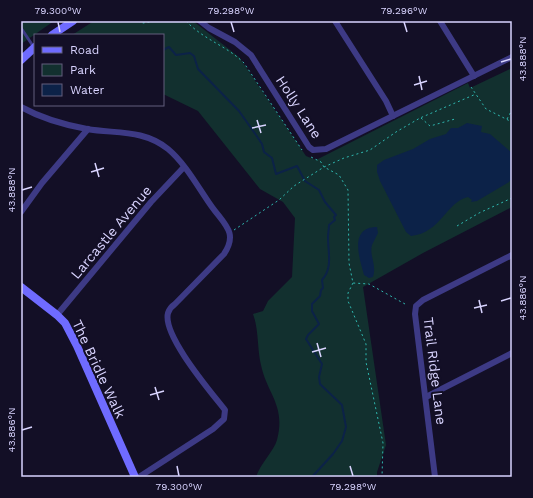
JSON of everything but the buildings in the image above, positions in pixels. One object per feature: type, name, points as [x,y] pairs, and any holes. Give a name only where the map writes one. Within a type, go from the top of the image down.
[{"type":"street","points":[[54,34],[73,21]]},
{"type":"street","name":"Holly Lane","points":[[200,21],[209,28],[235,42],[251,56],[313,150],[326,149],[393,116]]},
{"type":"street","points":[[335,21],[386,101],[393,116],[512,57]]},
{"type":"street","points":[[440,21],[474,76]]},
{"type":"street","points":[[21,60],[34,47]]},
{"type":"street","points":[[21,107],[62,123],[88,129],[137,134],[155,141],[169,149],[184,167],[230,232],[229,246],[224,254],[175,304],[168,313],[167,321],[169,330],[177,346],[225,410],[224,419],[213,428],[139,477]]},
{"type":"street","points":[[21,212],[42,183],[88,129]]},
{"type":"street","name":"Larcastle Avenue","points":[[57,315],[151,202],[184,167]]},
{"type":"street","name":"Trail Ridge Lane","points":[[436,477],[415,314],[416,306],[423,300],[512,255]]},
{"type":"street","name":"The Bridle Walk","points":[[21,287],[65,323],[77,346],[135,477]]},
{"type":"street","points":[[426,397],[512,353]]},
{"type":"lane","points":[[21,28],[34,47]]},
{"type":"path","points":[[138,21],[143,23],[156,21]]},
{"type":"path","points":[[186,21],[195,30],[212,42],[235,53],[244,63],[299,147],[305,152]]},
{"type":"path","points":[[471,87],[486,109],[512,122]]},
{"type":"path","points":[[230,232],[279,200],[306,178],[324,167],[344,158],[370,150],[420,118],[476,94]]},
{"type":"path","points":[[507,120],[512,110]]},
{"type":"path","points":[[420,118],[430,126],[455,119]]},
{"type":"path","points":[[311,156],[321,162],[324,167],[339,175],[348,190],[349,263],[353,283],[348,293],[348,301],[366,344],[366,362],[383,443],[382,477]]},
{"type":"path","points":[[457,226],[479,213],[512,198]]},
{"type":"path","points":[[353,283],[369,284],[405,304]]},
{"type":"green space","points":[[21,21],[54,21],[34,34],[21,44]]},
{"type":"green space","points":[[94,21],[193,21],[239,57],[306,156],[316,160],[468,83],[470,88],[512,68],[512,207],[423,253],[363,287],[386,445],[377,472],[377,477],[256,477],[277,440],[279,418],[275,400],[267,384],[261,365],[253,314],[263,311],[268,301],[292,277],[295,218],[283,202],[260,189],[198,111],[164,94],[164,34],[74,34]]},
{"type":"water","points":[[467,123],[482,126],[481,132],[490,134],[512,153],[512,178],[509,182],[477,201],[471,202],[472,200],[468,197],[460,200],[436,224],[421,234],[411,236],[406,232],[380,181],[377,172],[377,165],[384,160],[413,149],[430,139],[446,134],[451,128],[458,128]]},
{"type":"water","points":[[377,227],[378,233],[371,249],[374,272],[373,277],[369,278],[364,275],[360,261],[358,245],[359,238],[362,232],[368,228]]},
{"type":"waterway","points":[[164,50],[169,47],[176,55],[190,53],[194,56],[198,69],[239,111],[262,144],[264,152],[272,158],[276,174],[297,166],[305,181],[319,190],[325,202],[336,215],[334,217],[335,220],[329,225],[328,270],[322,280],[323,288],[320,296],[312,304],[312,311],[319,324],[306,339],[322,364],[319,377],[320,384],[342,405],[346,427],[342,441],[333,454],[312,477]]}]
